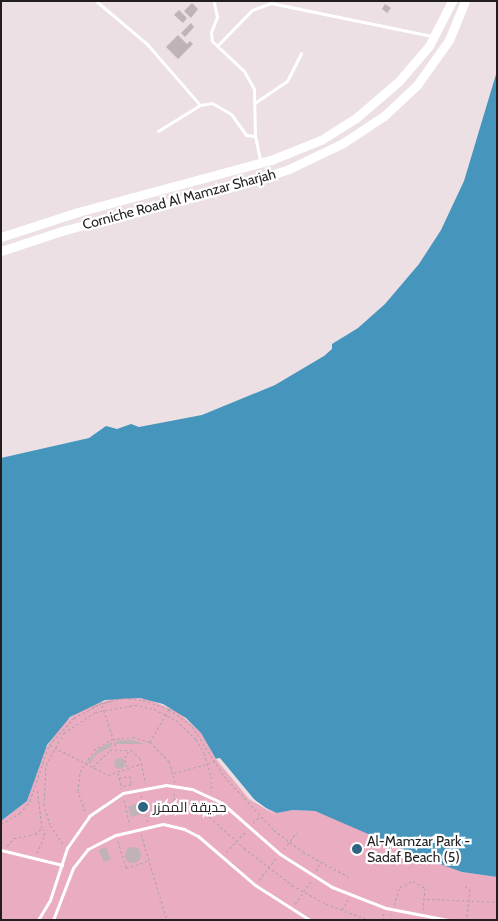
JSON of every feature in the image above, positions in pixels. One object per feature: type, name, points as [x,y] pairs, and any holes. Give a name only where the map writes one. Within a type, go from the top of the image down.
[{"type":"street","name":"Corniche Road Al Mamzar Sharjah","points":[[1,237],[12,232],[260,164],[315,143],[356,118],[399,81],[435,36],[452,1]]},
{"type":"street","name":"Corniche Road Al Mamzar Sharjah","points":[[1,251],[65,230],[264,177],[343,144],[395,106],[442,52],[465,1]]},
{"type":"street","points":[[260,164],[264,177]]},
{"type":"street","points":[[1,228],[12,232]]},
{"type":"lane","points":[[96,1],[148,44],[200,105]]},
{"type":"lane","points":[[217,46],[252,10],[271,3],[435,36]]},
{"type":"lane","points":[[214,4],[217,17],[211,35],[217,46],[248,76],[256,102],[255,136],[260,164]]},
{"type":"lane","points":[[256,102],[287,80],[301,53]]},
{"type":"lane","points":[[158,131],[200,105],[219,105],[246,135],[255,136]]},
{"type":"lane","points":[[38,920],[50,900],[67,848],[89,816],[123,793],[146,786],[175,785],[210,797],[229,809],[249,828],[313,877],[351,895],[392,909],[448,920]]},
{"type":"lane","points":[[53,920],[77,861],[96,843],[149,826],[164,824],[184,829],[205,841],[222,857],[291,910],[310,920]]},
{"type":"lane","points":[[1,850],[62,865]]},
{"type":"path","points":[[34,858],[44,835],[37,788],[41,763],[49,744],[68,724],[93,705],[112,700],[138,699],[169,709],[197,731],[215,762],[259,816],[320,862],[349,877]]},
{"type":"path","points":[[93,705],[102,705],[112,700]]},
{"type":"path","points":[[102,705],[116,748]]},
{"type":"path","points":[[67,848],[55,835],[46,811],[44,775],[54,747],[75,723],[104,709],[135,705],[166,714],[196,739],[209,763],[212,782],[210,797],[202,810]]},
{"type":"path","points":[[150,742],[169,709]]},
{"type":"path","points":[[89,816],[78,791],[84,763],[94,750],[113,739],[133,737],[150,742],[166,756],[174,773],[174,806],[202,810],[236,842],[304,891],[342,911],[369,920]]},
{"type":"path","points":[[49,744],[108,775],[142,763]]},
{"type":"path","points":[[93,767],[102,755],[116,748],[129,749],[137,754],[142,763],[146,786]]},
{"type":"path","points":[[128,767],[125,758],[129,749]]},
{"type":"path","points":[[174,773],[215,762]]},
{"type":"path","points":[[118,771],[132,831]]},
{"type":"path","points":[[120,778],[129,775],[131,783],[122,787]]},
{"type":"path","points":[[1,824],[20,813],[37,788]]},
{"type":"path","points":[[139,788],[149,826]]},
{"type":"path","points":[[42,812],[46,811]]},
{"type":"path","points":[[222,857],[259,816]]},
{"type":"path","points":[[6,851],[14,838],[30,836],[42,828]]},
{"type":"path","points":[[140,829],[167,920]]},
{"type":"path","points":[[116,836],[126,868],[149,861]]},
{"type":"path","points":[[291,910],[313,877],[320,862]]},
{"type":"path","points":[[390,920],[400,888],[408,881],[422,884],[426,899],[421,915]]},
{"type":"path","points":[[465,886],[470,889],[467,920]]},
{"type":"path","points":[[342,911],[351,895]]},
{"type":"path","points":[[426,899],[497,902]]},
{"type":"shaded area","name":"حديقة الممزر","points":[[119,697],[148,699],[178,712],[201,733],[216,759],[219,758],[242,788],[259,805],[277,813],[293,810],[315,811],[462,872],[497,877],[497,920],[1,920],[1,821],[27,801],[42,754],[62,724],[85,707]]},
{"type":"water","points":[[497,71],[497,877],[462,872],[426,859],[315,811],[293,810],[277,813],[259,805],[220,758],[216,759],[201,733],[186,718],[163,704],[140,698],[105,700],[70,717],[47,745],[27,801],[1,821],[1,458],[89,438],[106,426],[117,429],[131,424],[139,427],[202,415],[275,385],[324,356],[332,349],[332,344],[358,328],[385,304],[419,264],[441,230],[464,181]]},
{"type":"pier","points":[[219,758],[251,797],[277,816],[249,799],[216,759]]},
{"type":"building","points":[[192,3],[198,9],[191,18],[184,11]]},
{"type":"building","points":[[385,4],[391,8],[387,13],[382,9]]},
{"type":"building","points":[[179,10],[187,18],[183,23],[174,15]]},
{"type":"building","points":[[191,23],[194,27],[185,37],[181,33]]},
{"type":"building","points":[[178,35],[187,44],[190,41],[193,44],[178,59],[166,47]]},
{"type":"building","points":[[133,740],[144,744],[116,744],[116,741]]},
{"type":"building","points":[[112,742],[112,746],[96,755],[90,764],[87,762],[99,748]]},
{"type":"building","points":[[119,757],[125,763],[119,769],[113,763]]},
{"type":"building","points":[[138,803],[142,814],[131,817],[128,807]]},
{"type":"building","points":[[106,847],[111,859],[104,862],[99,850]]},
{"type":"building","points":[[133,847],[141,855],[133,863],[125,855]]},
{"type":"place","name":"حديقة الممزر","points":[[143,807]]},
{"type":"place","name":"Al-Mamzar Park - Sadaf Beach (5)","points":[[357,849]]}]
